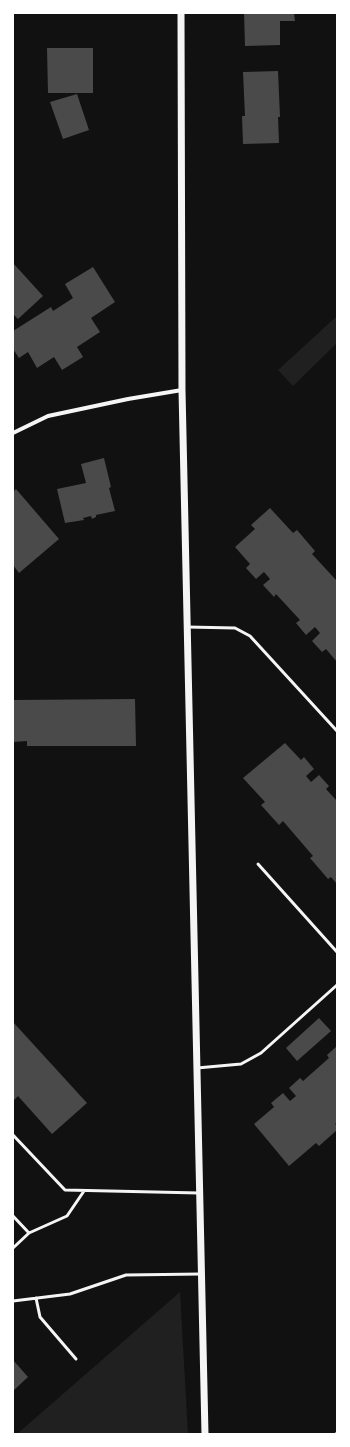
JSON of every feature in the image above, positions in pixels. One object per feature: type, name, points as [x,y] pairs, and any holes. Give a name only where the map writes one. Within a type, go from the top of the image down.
[{"type":"street","points":[[181,13],[182,390],[205,1434]]},
{"type":"street","points":[[13,433],[48,416],[128,399],[182,390]]},
{"type":"lane","points":[[187,627],[235,628],[250,636],[337,731]]},
{"type":"lane","points":[[258,864],[337,952]]},
{"type":"lane","points":[[197,1068],[241,1064],[261,1053],[337,984]]},
{"type":"lane","points":[[13,1135],[65,1190],[200,1193]]},
{"type":"lane","points":[[13,1248],[29,1234],[67,1216],[84,1191]]},
{"type":"lane","points":[[13,1216],[29,1234]]},
{"type":"lane","points":[[13,1301],[70,1294],[126,1275],[201,1274]]},
{"type":"lane","points":[[36,1298],[40,1317],[76,1359]]},
{"type":"shaded area","points":[[337,316],[337,343],[293,386],[278,370]]},
{"type":"shaded area","points":[[180,1292],[188,1434],[17,1434]]},
{"type":"building","points":[[244,13],[294,13],[295,21],[280,21],[280,45],[245,46]]},
{"type":"building","points":[[47,48],[93,48],[93,93],[48,93]]},
{"type":"building","points":[[278,71],[280,117],[278,117],[279,143],[243,144],[242,116],[245,116],[243,72]]},
{"type":"building","points":[[77,94],[89,130],[63,139],[50,102]]},
{"type":"building","points":[[13,263],[43,296],[18,319],[13,314]]},
{"type":"building","points":[[93,267],[115,302],[91,318],[100,332],[77,347],[83,357],[62,370],[54,357],[37,368],[28,352],[19,358],[13,349],[13,331],[51,307],[53,311],[73,298],[65,284]]},
{"type":"building","points":[[104,458],[111,487],[109,488],[115,511],[96,515],[96,517],[92,519],[91,516],[83,518],[84,520],[65,523],[57,489],[86,483],[81,464]]},
{"type":"building","points":[[16,489],[59,539],[19,573],[13,565],[13,492]]},
{"type":"building","points":[[270,508],[293,533],[297,530],[315,551],[312,554],[337,581],[337,662],[326,649],[322,652],[312,641],[320,633],[315,627],[306,635],[296,623],[300,620],[276,594],[274,597],[263,585],[270,579],[264,572],[256,579],[246,568],[250,564],[235,547],[255,529],[251,525]]},
{"type":"building","points":[[135,699],[136,746],[27,746],[27,741],[13,742],[13,700]]},
{"type":"building","points":[[285,743],[301,760],[304,757],[314,769],[306,776],[311,782],[319,775],[329,786],[326,789],[337,801],[337,884],[331,877],[328,879],[310,858],[313,856],[283,821],[279,825],[261,805],[265,802],[243,778]]},
{"type":"building","points":[[319,1018],[331,1031],[297,1061],[286,1048]]},
{"type":"building","points":[[13,1022],[87,1103],[52,1134],[18,1096],[13,1101]]},
{"type":"building","points":[[337,1046],[337,1123],[335,1124],[337,1126],[337,1130],[319,1146],[316,1143],[289,1166],[254,1124],[274,1107],[271,1103],[283,1093],[290,1101],[296,1096],[289,1088],[300,1078],[303,1081],[329,1058],[327,1055]]},
{"type":"building","points":[[13,1360],[28,1377],[13,1391]]}]
